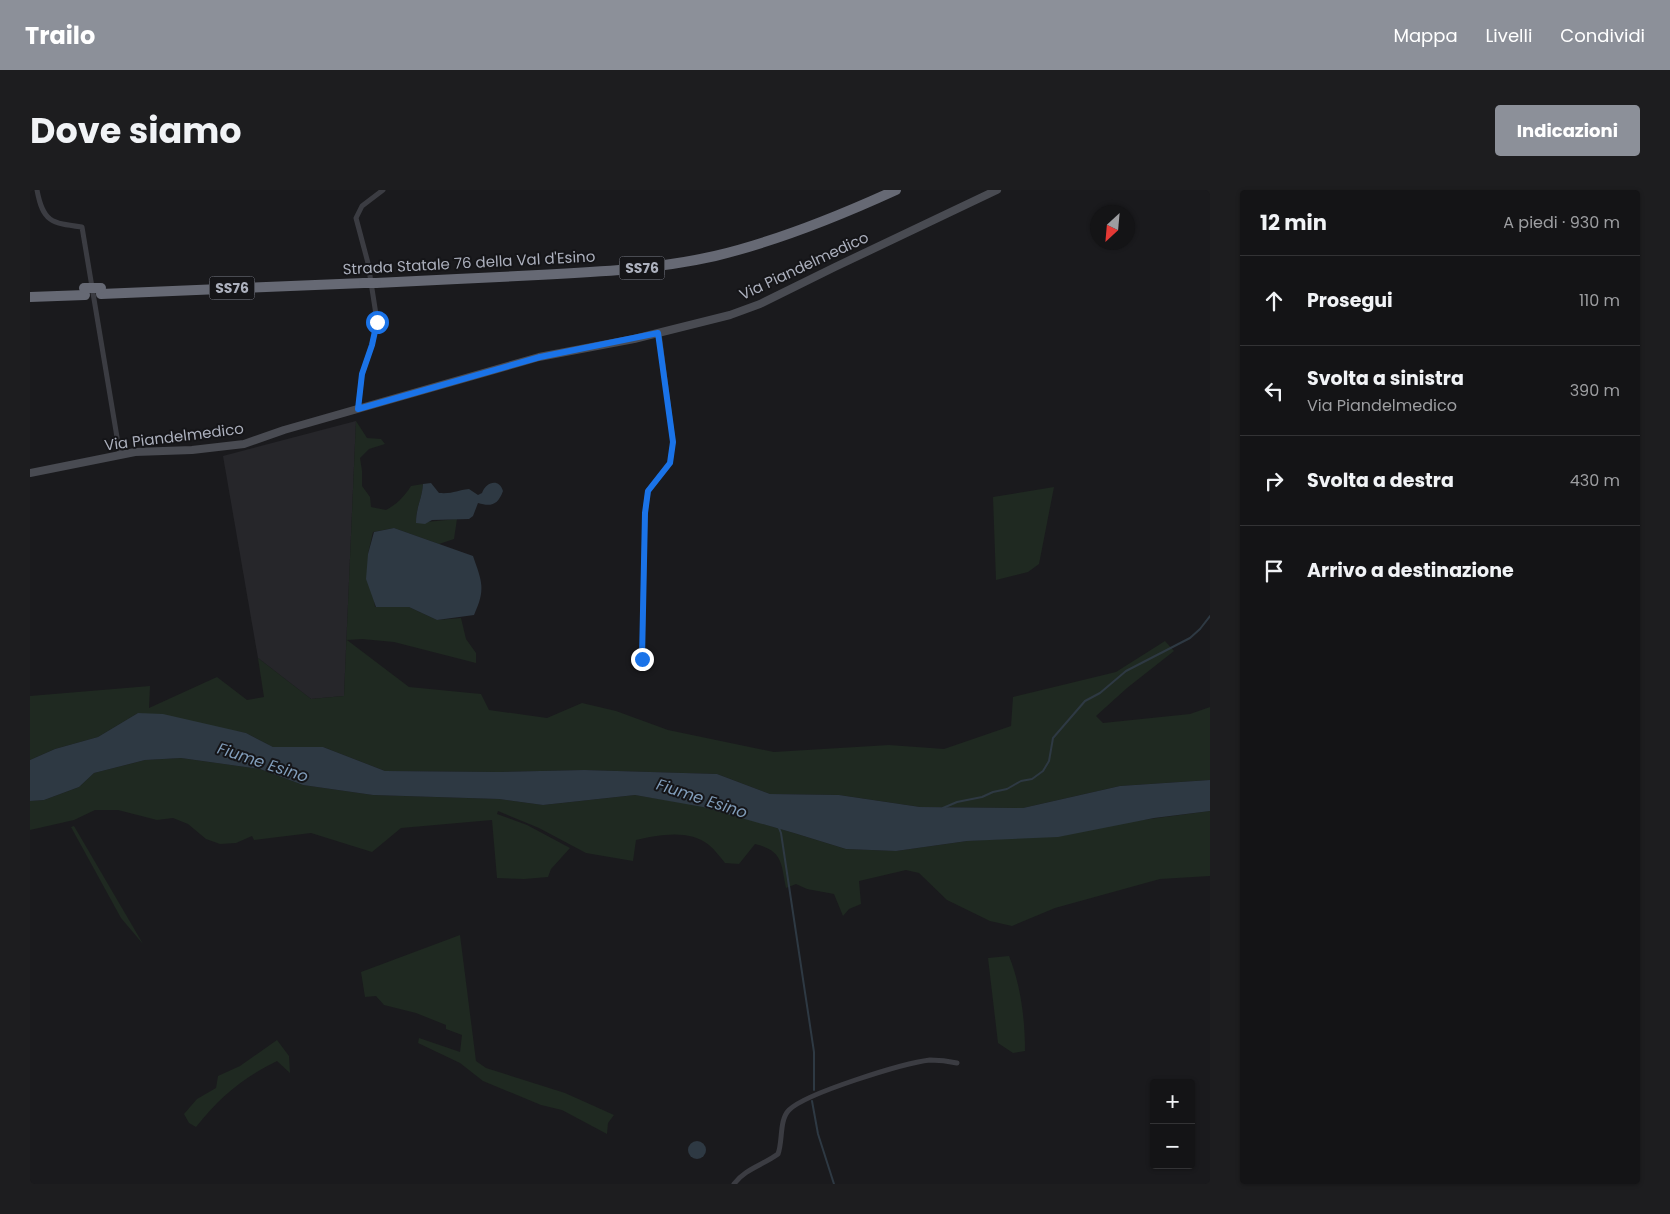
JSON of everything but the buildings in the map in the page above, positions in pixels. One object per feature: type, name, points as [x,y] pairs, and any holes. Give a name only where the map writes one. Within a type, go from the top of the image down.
[{"type":"highway","name":"Strada Statale 76 della Val d'Esino","points":[[30,297],[101,291],[364,280],[643,262],[713,249],[751,239],[840,208],[880,190]]},
{"type":"highway","name":"Strada Statale 76 della Val d'Esino","points":[[375,279],[574,274],[679,263],[752,246],[797,232],[842,215],[896,190]]},
{"type":"highway","name":"Strada Statale 76 della Val d'Esino","points":[[30,291],[85,292]]},
{"type":"main road","name":"Via Piandelmedico","points":[[30,473],[135,452],[192,450],[244,444],[284,430],[540,357],[658,333],[730,315],[760,304],[997,190]]},
{"type":"street","points":[[37,190],[41,208],[47,218],[61,224],[82,227],[120,455]]},
{"type":"street","points":[[358,409],[362,374],[372,345],[377,322],[368,262],[356,218],[362,206],[383,190]]},
{"type":"street","points":[[642,659],[645,513],[648,491],[670,463],[673,442],[658,333]]},
{"type":"street","points":[[734,1184],[756,1166],[778,1154],[781,1147],[785,1117],[788,1111],[797,1104],[828,1090],[913,1063],[931,1060],[945,1060],[957,1063]]},
{"type":"shaded area","points":[[356,421],[344,696],[311,699],[258,658],[223,456]]},
{"type":"shaded area","points":[[356,421],[367,438],[381,439],[385,444],[369,449],[360,458],[362,486],[370,497],[371,507],[386,510],[400,500],[411,486],[423,484],[416,523],[457,519],[454,539],[439,544],[394,528],[373,532],[368,554],[375,607],[409,607],[437,620],[461,618],[466,639],[476,653],[476,663],[394,642],[362,639],[347,640],[409,687],[481,694],[489,710],[547,718],[582,703],[616,711],[668,730],[774,752],[889,745],[944,749],[1011,726],[1013,697],[1116,672],[1165,641],[1174,651],[1127,688],[1096,716],[1103,723],[1190,714],[1210,707],[1210,780],[1120,786],[1023,808],[920,807],[839,795],[770,794],[717,774],[584,770],[499,772],[385,771],[323,747],[273,747],[246,733],[138,713],[98,737],[55,749],[30,760],[30,696],[150,686],[149,708],[217,677],[247,700],[264,697],[258,658],[311,699],[344,696]]},
{"type":"shaded area","points":[[1054,487],[1039,564],[1028,572],[996,580],[993,497]]},
{"type":"shaded area","points":[[181,758],[260,769],[303,785],[373,795],[499,799],[543,805],[635,795],[703,806],[846,849],[896,851],[1210,811],[1210,876],[1160,879],[1055,908],[1012,926],[990,921],[947,900],[919,873],[906,870],[859,881],[861,904],[849,909],[843,916],[834,894],[807,889],[796,884],[786,888],[781,865],[776,854],[755,844],[739,864],[725,863],[711,847],[701,840],[683,835],[654,836],[636,840],[633,861],[586,853],[539,828],[498,811],[497,814],[527,825],[570,848],[551,869],[548,877],[524,879],[497,878],[492,820],[401,828],[372,852],[311,833],[254,840],[252,836],[236,843],[220,844],[206,839],[188,824],[173,818],[157,820],[118,810],[95,810],[74,820],[30,830],[30,801],[44,800],[79,787],[94,773],[145,760]]},
{"type":"shaded area","points":[[74,826],[143,944],[121,918],[71,827]]},
{"type":"shaded area","points":[[460,935],[476,1061],[486,1068],[565,1093],[614,1115],[608,1123],[607,1134],[562,1110],[541,1105],[483,1081],[460,1063],[418,1043],[419,1038],[460,1052],[462,1035],[446,1029],[446,1025],[416,1013],[384,1005],[376,996],[365,997],[361,972]]},
{"type":"shaded area","points":[[1009,956],[1019,991],[1025,1039],[1025,1051],[1013,1053],[998,1043],[988,958]]},
{"type":"shaded area","points":[[277,1040],[289,1056],[290,1073],[277,1061],[232,1089],[196,1127],[189,1123],[184,1114],[197,1099],[216,1088],[218,1076],[240,1066]]},
{"type":"water","points":[[431,483],[439,493],[469,489],[478,495],[482,493],[486,486],[492,483],[499,484],[503,491],[494,504],[478,503],[473,516],[469,519],[432,520],[425,524],[416,523],[423,484]]},
{"type":"water","points":[[394,528],[473,556],[481,586],[480,598],[474,615],[437,620],[409,607],[376,607],[366,579],[368,554],[374,532]]},
{"type":"water","name":"Fiume Esino","points":[[138,713],[163,714],[246,733],[273,747],[323,747],[385,771],[499,772],[584,770],[717,774],[770,794],[839,795],[920,807],[1023,808],[1120,786],[1210,780],[1210,811],[1154,818],[1058,837],[967,841],[896,851],[846,849],[703,807],[635,795],[543,805],[499,799],[373,795],[303,785],[260,769],[181,758],[145,760],[94,773],[79,787],[44,800],[30,801],[30,760],[55,749],[98,737]]},
{"type":"water","points":[[697,1141],[703,1144],[706,1150],[703,1156],[697,1159],[691,1156],[688,1150],[691,1144]]},
{"type":"waterway","points":[[943,808],[957,802],[1007,789],[1021,781],[1032,779],[1043,771],[1049,761],[1053,738],[1085,701],[1100,693],[1126,671],[1190,638],[1210,616]]},
{"type":"waterway","points":[[779,828],[814,1052],[814,1090]]},
{"type":"waterway","points":[[812,1101],[818,1134],[834,1184]]},
{"type":"route","points":[[377,322],[372,345],[362,374],[358,409],[540,357],[658,333],[673,442],[670,463],[648,491],[645,513],[642,659]]}]
